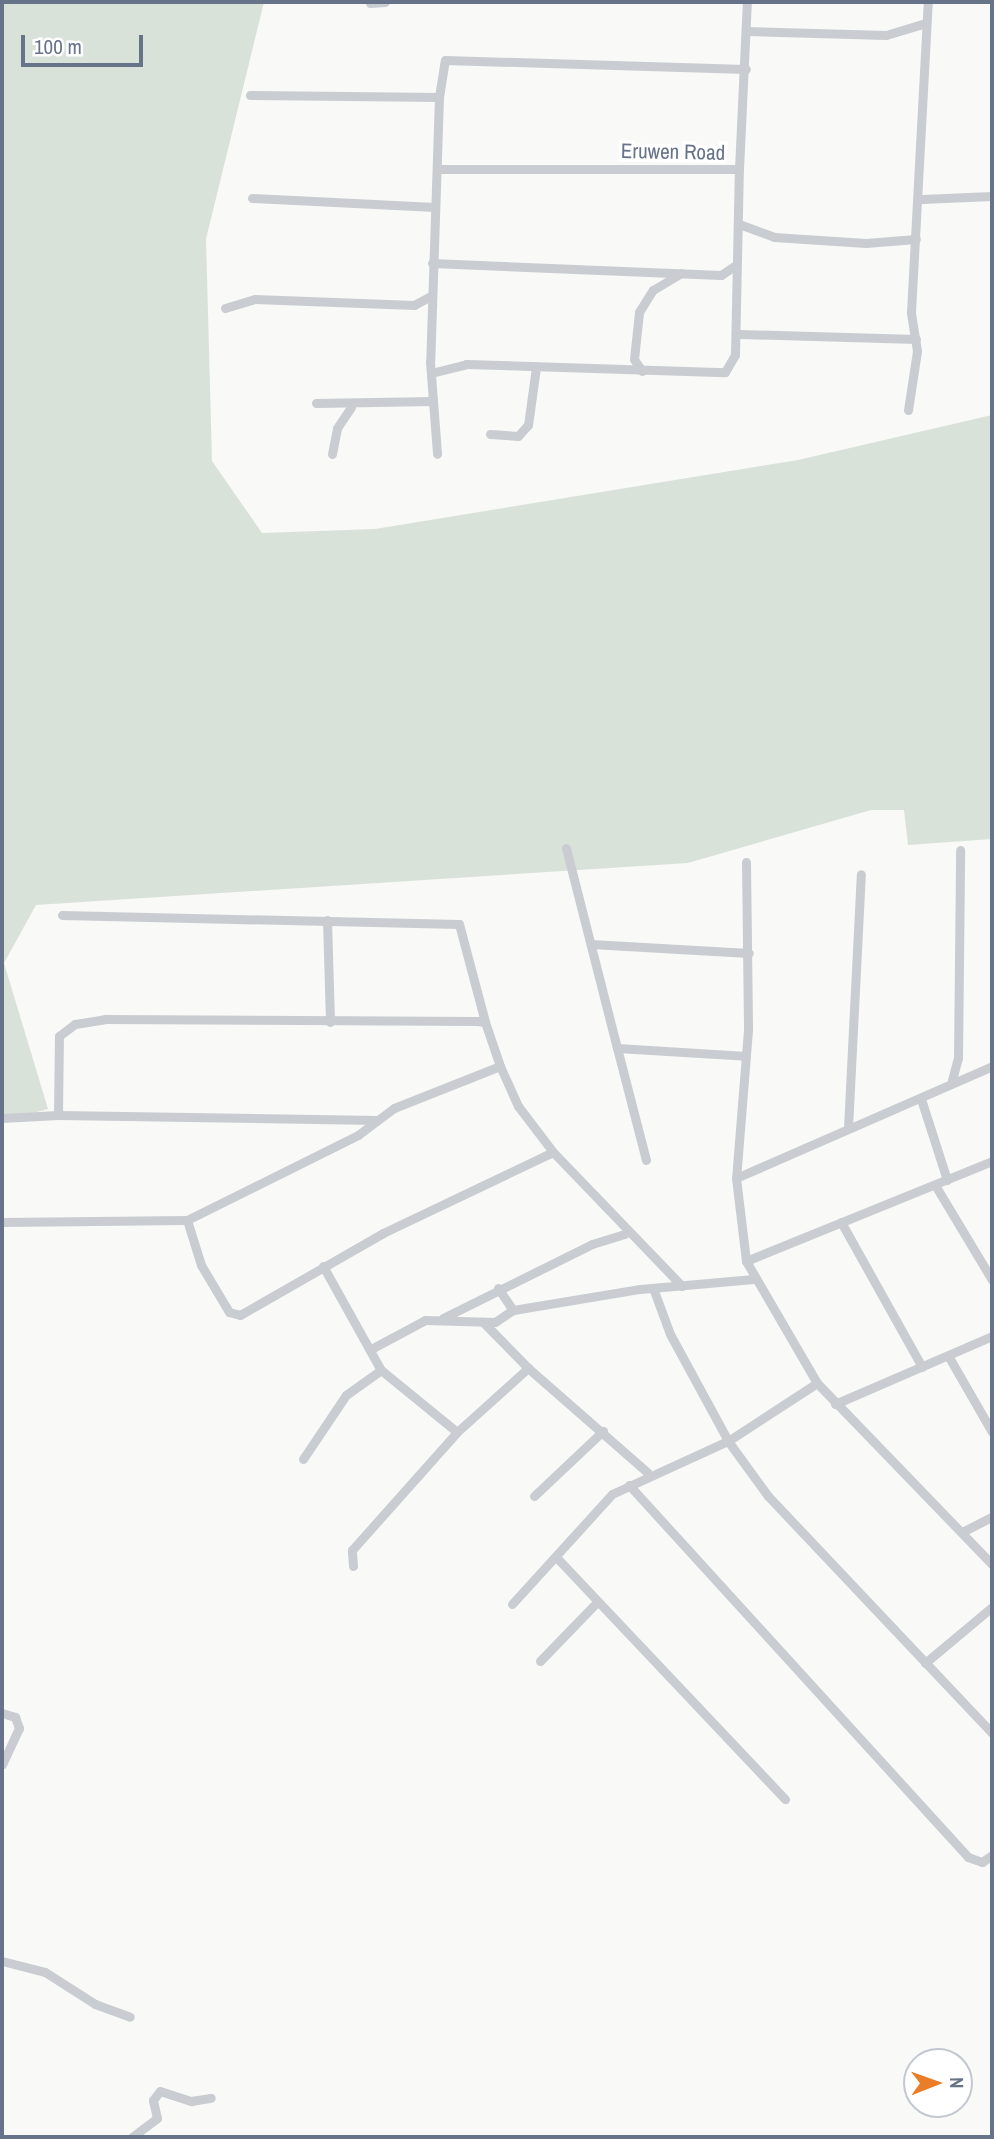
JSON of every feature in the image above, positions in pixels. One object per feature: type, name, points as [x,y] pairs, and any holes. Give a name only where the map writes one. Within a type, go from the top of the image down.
[{"type":"street","points":[[370,3],[385,2]]},
{"type":"street","name":"Eruwen Road","points":[[438,169],[739,169],[746,69],[747,2]]},
{"type":"street","points":[[908,410],[916,339],[911,312],[916,239],[922,200],[928,2]]},
{"type":"street","points":[[747,31],[886,35],[926,23]]},
{"type":"street","points":[[437,454],[431,373],[431,296],[439,97],[445,60],[746,69]]},
{"type":"street","points":[[250,95],[439,97]]},
{"type":"street","points":[[431,373],[466,365],[536,366],[646,373],[730,369],[739,224],[739,169]]},
{"type":"street","points":[[922,200],[992,196]]},
{"type":"street","points":[[252,198],[435,207]]},
{"type":"street","points":[[739,224],[774,237],[866,243],[916,239]]},
{"type":"street","points":[[432,263],[721,275],[736,265]]},
{"type":"street","points":[[646,373],[635,368],[639,312],[653,290],[681,273]]},
{"type":"street","points":[[225,308],[255,299],[414,305],[431,296]]},
{"type":"street","points":[[740,334],[916,339]]},
{"type":"street","points":[[489,434],[518,436],[528,425],[536,366]]},
{"type":"street","points":[[316,403],[351,407],[433,401]]},
{"type":"street","points":[[332,454],[337,428],[351,407]]},
{"type":"street","points":[[566,848],[646,1160]]},
{"type":"street","points":[[950,1082],[958,1058],[960,850]]},
{"type":"street","points":[[746,862],[749,953],[746,1056],[736,1178],[746,1261],[754,1279],[817,1383],[992,1564]]},
{"type":"street","points":[[848,1128],[861,873]]},
{"type":"street","points":[[62,915],[458,924],[485,1022],[500,1066],[519,1106],[553,1152],[625,1234],[682,1286]]},
{"type":"street","points":[[327,920],[330,1023]]},
{"type":"street","points":[[591,944],[749,953]]},
{"type":"street","points":[[58,1115],[57,1043],[61,1031],[75,1024],[190,1017],[330,1023],[485,1022]]},
{"type":"street","points":[[617,1048],[746,1056]]},
{"type":"street","points":[[2,1222],[187,1220],[376,1120],[500,1066]]},
{"type":"street","points":[[736,1178],[921,1099],[950,1082],[992,1066]]},
{"type":"street","points":[[921,1099],[947,1180]]},
{"type":"street","points":[[2,1118],[58,1115],[376,1120]]},
{"type":"street","points":[[187,1220],[201,1265],[235,1315],[323,1266],[553,1152]]},
{"type":"street","points":[[746,1261],[992,1161]]},
{"type":"street","points":[[935,1185],[992,1280]]},
{"type":"street","points":[[841,1222],[922,1367]]},
{"type":"street","points":[[441,1319],[498,1288],[625,1234]]},
{"type":"street","points":[[323,1266],[381,1370],[457,1432]]},
{"type":"street","points":[[371,1349],[425,1320],[484,1323],[513,1310],[653,1288],[754,1279]]},
{"type":"street","points":[[498,1288],[513,1310]]},
{"type":"street","points":[[653,1288],[728,1441],[768,1496],[992,1733]]},
{"type":"street","points":[[484,1323],[528,1368],[603,1431],[648,1474]]},
{"type":"street","points":[[835,1404],[922,1367],[950,1359],[992,1336]]},
{"type":"street","points":[[950,1359],[992,1432]]},
{"type":"street","points":[[353,1566],[352,1550],[457,1432],[528,1368]]},
{"type":"street","points":[[303,1459],[346,1395],[381,1370]]},
{"type":"street","points":[[512,1604],[557,1558],[609,1497],[648,1474],[728,1441],[817,1383]]},
{"type":"street","points":[[534,1496],[603,1431]]},
{"type":"street","points":[[629,1485],[968,1857],[982,1861],[992,1855]]},
{"type":"street","points":[[962,1532],[992,1517]]},
{"type":"street","points":[[557,1558],[785,1799]]},
{"type":"street","points":[[540,1661],[597,1602]]},
{"type":"street","points":[[925,1664],[992,1607]]},
{"type":"street","points":[[2,1713],[15,1717],[19,1728],[2,1764]]},
{"type":"street","points":[[2,1961],[45,1972],[95,2004],[130,2017]]},
{"type":"street","points":[[132,2137],[157,2118],[153,2103],[160,2091],[191,2101],[211,2098]]},
{"type":"shaded area","points":[[2,2],[264,2],[206,239],[212,461],[262,533],[375,529],[798,460],[992,415],[992,839],[908,845],[904,810],[871,810],[688,863],[36,905],[4,963],[48,1109],[2,1121]]}]
